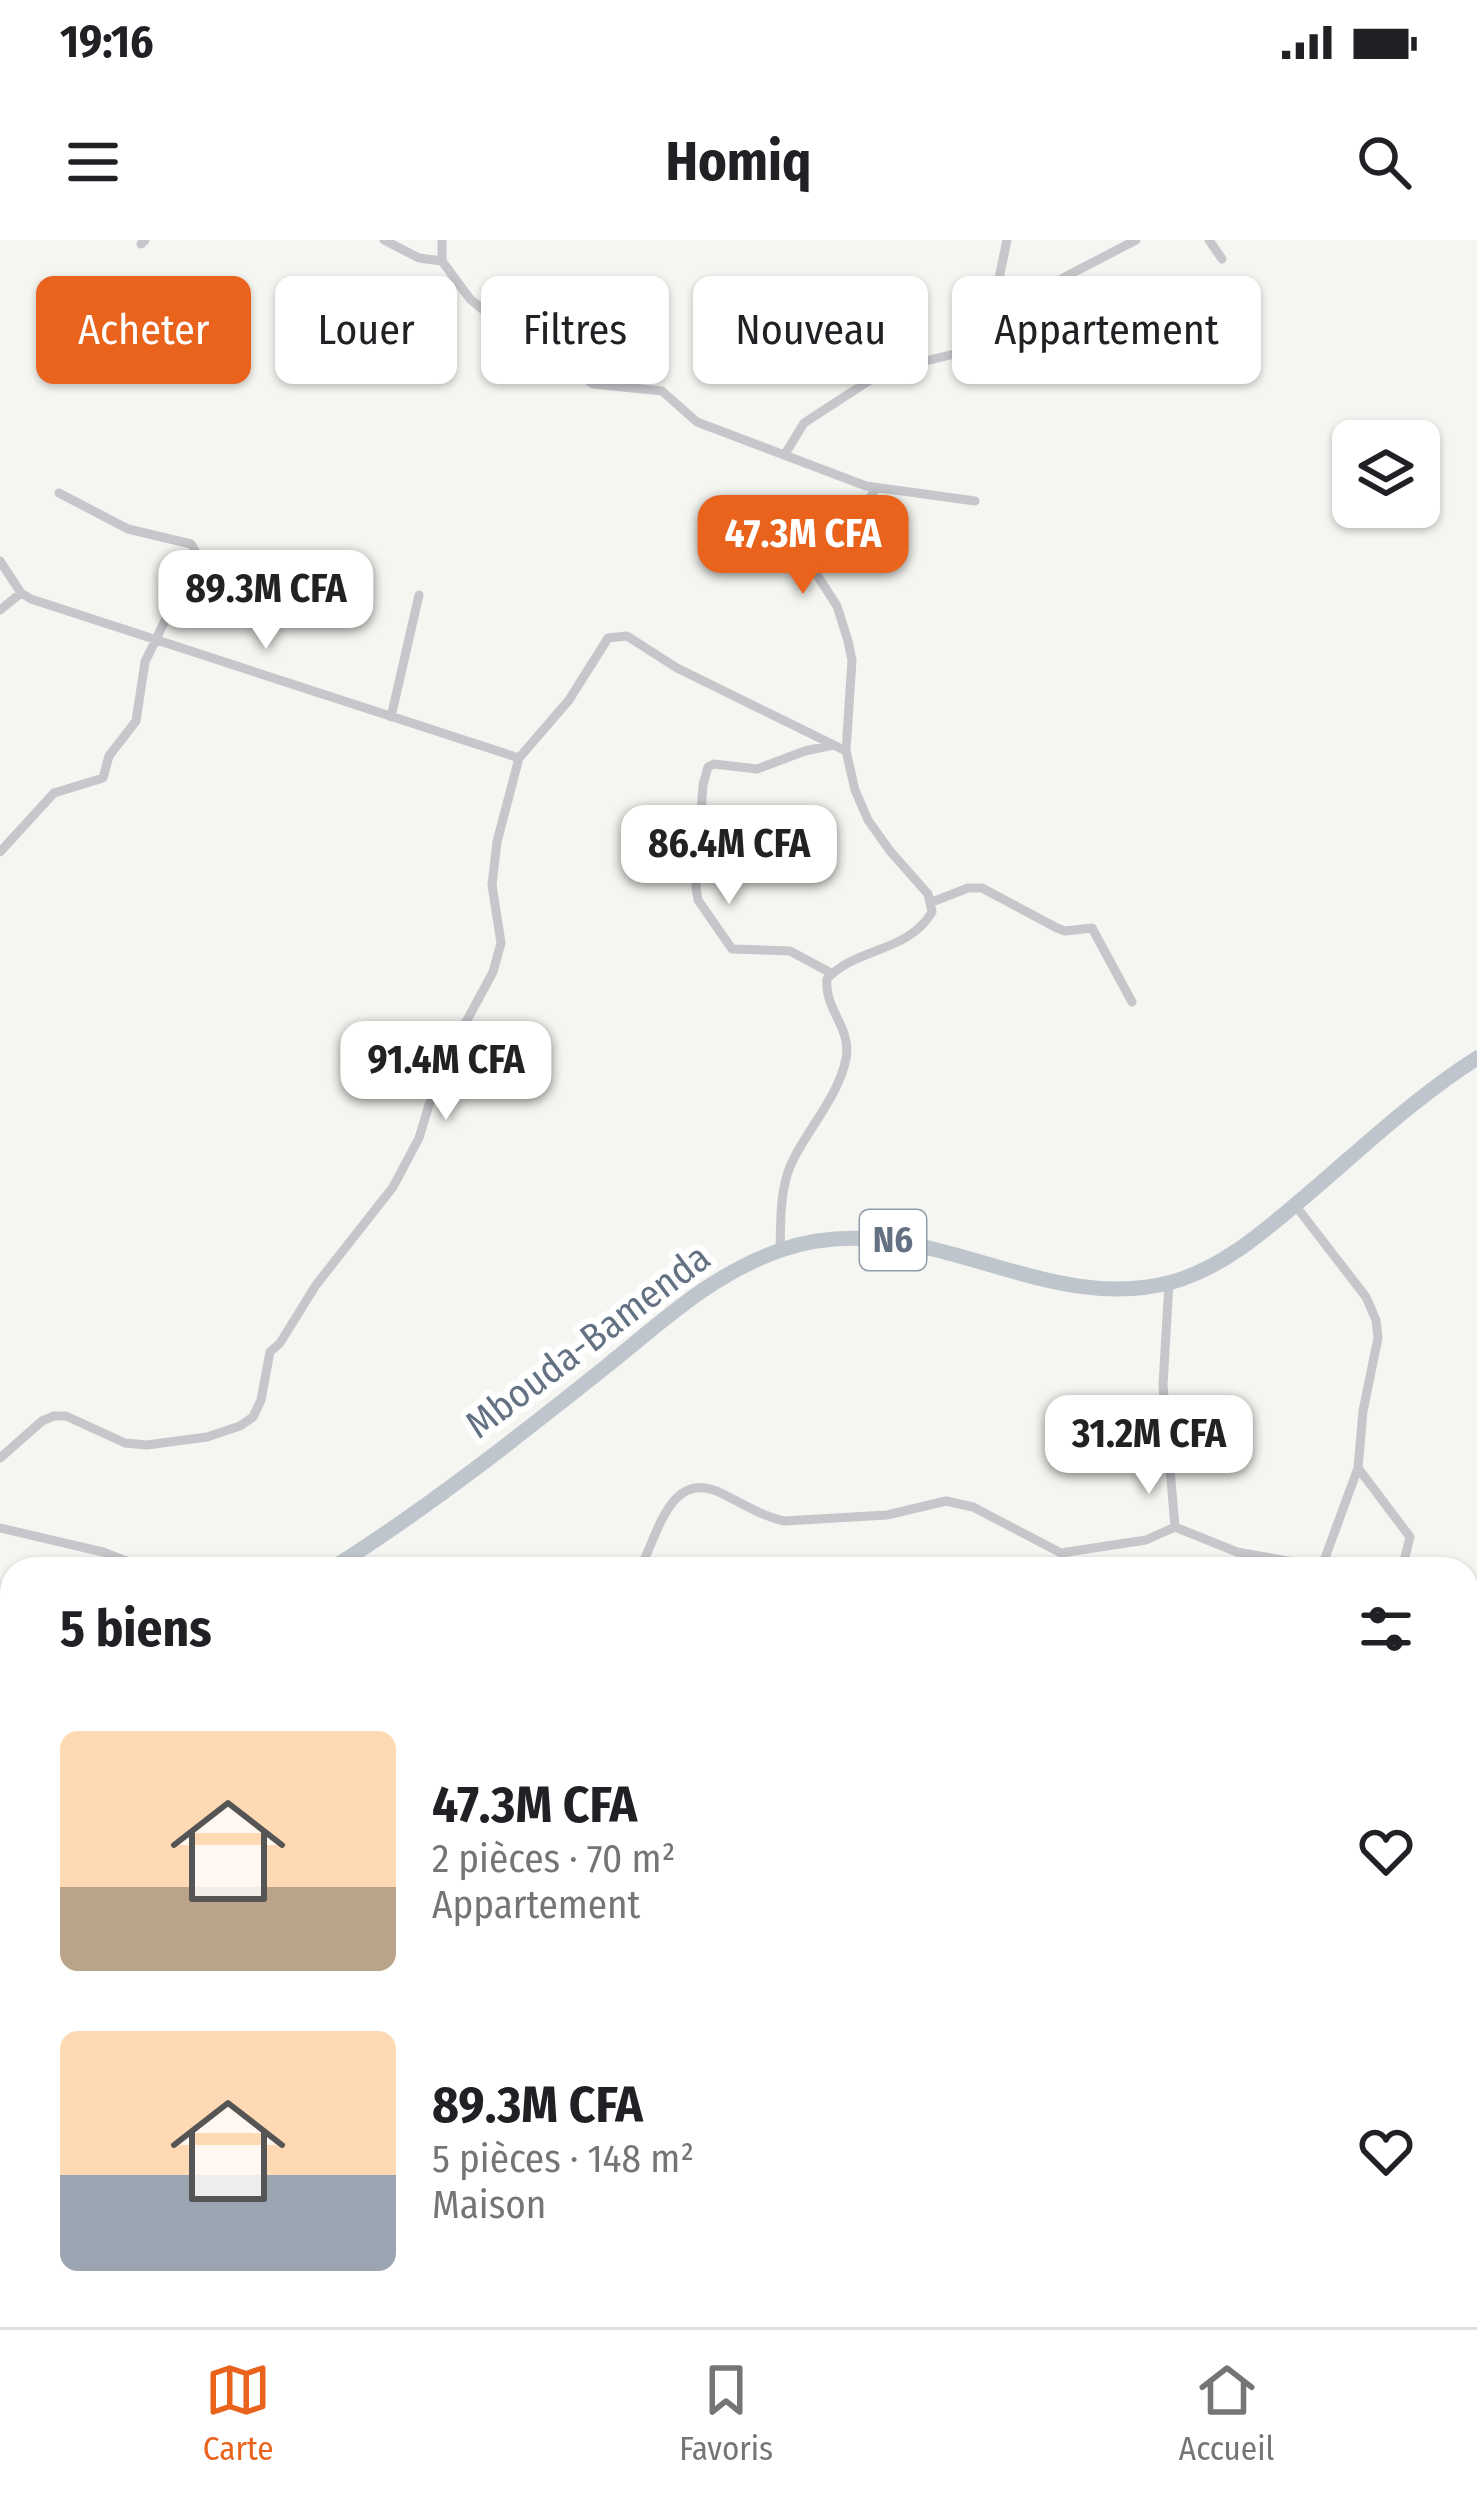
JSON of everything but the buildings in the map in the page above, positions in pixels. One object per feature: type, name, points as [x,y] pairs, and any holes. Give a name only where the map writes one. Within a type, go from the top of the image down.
[{"type":"highway","name":"Mbouda-Bamenda","points":[[350,1557],[454,1484],[695,1292],[780,1250],[813,1241],[888,1239],[926,1245],[1070,1286],[1121,1289],[1169,1283],[1204,1270],[1253,1240],[1477,1058]]},
{"type":"street","points":[[384,240],[419,258],[442,261]]},
{"type":"street","points":[[442,240],[442,261],[470,299],[580,377],[611,388],[662,391],[697,422],[876,488],[975,501]]},
{"type":"street","points":[[1000,276],[1007,240]]},
{"type":"street","points":[[1067,276],[1136,240]]},
{"type":"street","points":[[1209,240],[1222,260]]},
{"type":"street","points":[[785,454],[804,423],[884,371],[952,356]]},
{"type":"street","points":[[876,488],[863,508],[811,543],[806,558],[837,606],[852,659],[849,772],[868,820],[932,902]]},
{"type":"street","points":[[0,852],[54,793],[103,778],[110,756],[136,721],[141,675],[194,563],[195,548],[128,529],[59,493]]},
{"type":"street","points":[[0,562],[21,593],[519,758]]},
{"type":"street","points":[[0,610],[21,593]]},
{"type":"street","points":[[391,717],[419,596]]},
{"type":"street","points":[[0,1459],[54,1416],[66,1416],[125,1443],[147,1445],[207,1437],[253,1417],[270,1352],[393,1186],[419,1138],[439,1072],[493,972],[501,944],[492,885],[497,842],[519,758],[569,700],[602,644],[621,635],[677,668],[846,751]]},
{"type":"street","points":[[832,974],[790,951],[732,949],[698,900],[696,889],[708,766],[757,769],[833,745]]},
{"type":"street","points":[[932,902],[968,888],[982,888],[1057,928],[1092,928],[1132,1002]]},
{"type":"street","points":[[780,1250],[789,1170],[821,1117],[847,1053],[845,1030],[826,988],[832,974],[909,939],[925,924],[932,902]]},
{"type":"street","points":[[1295,1205],[1366,1297],[1378,1338],[1358,1468],[1325,1557]]},
{"type":"street","points":[[1169,1283],[1162,1385],[1174,1527]]},
{"type":"street","points":[[1358,1468],[1410,1537],[1405,1557]]},
{"type":"street","points":[[646,1557],[676,1496],[694,1485],[707,1486],[784,1521],[887,1515],[946,1501],[973,1507],[1060,1553],[1146,1540],[1174,1527],[1237,1552],[1263,1557]]},
{"type":"street","points":[[0,1528],[117,1557]]}]
